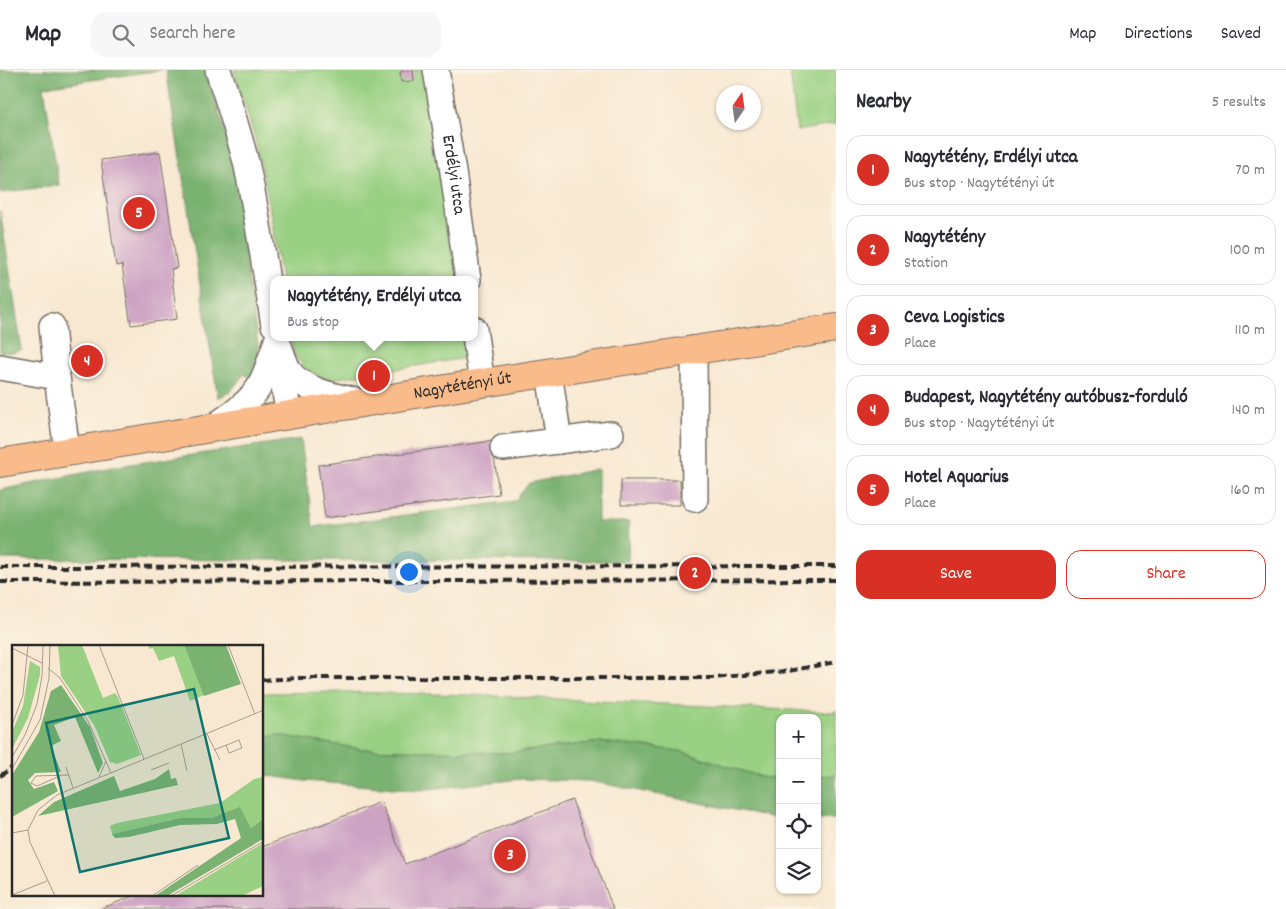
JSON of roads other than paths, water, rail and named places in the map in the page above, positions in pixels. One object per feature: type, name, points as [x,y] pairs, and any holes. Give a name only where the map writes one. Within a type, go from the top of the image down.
[{"type":"main road","name":"Nagytétényi út","points":[[0,463],[549,372],[836,328]]},
{"type":"street","points":[[218,70],[245,161],[270,301]]},
{"type":"street","name":"Erdélyi utca","points":[[436,70],[467,276]]},
{"type":"street","points":[[52,326],[67,451]]},
{"type":"street","points":[[214,427],[239,409],[254,394],[262,381],[274,341]]},
{"type":"street","points":[[277,341],[289,415]]},
{"type":"street","points":[[278,341],[289,371],[305,385],[325,393],[364,403]]},
{"type":"street","points":[[476,341],[482,383]]},
{"type":"street","points":[[694,350],[696,499]]},
{"type":"street","points":[[3,368],[57,377]]},
{"type":"street","points":[[549,372],[559,441]]},
{"type":"street","points":[[504,448],[611,434]]},
{"type":"railway","points":[[0,567],[836,566]]},
{"type":"railway","points":[[0,582],[836,580]]},
{"type":"railway","points":[[264,680],[299,678],[712,678],[788,671],[836,662]]},
{"type":"railway","points":[[0,776],[12,767]]},
{"type":"place","name":"Hotel Aquarius","points":[[139,213]]},
{"type":"place","name":"Budapest, Nagytétény autóbusz-forduló","points":[[87,361]]},
{"type":"place","name":"Nagytétény, Erdélyi utca","points":[[374,376]]},
{"type":"place","name":"Nagytétény","points":[[695,573]]},
{"type":"place","name":"Ceva Logistics","points":[[510,855]]}]
